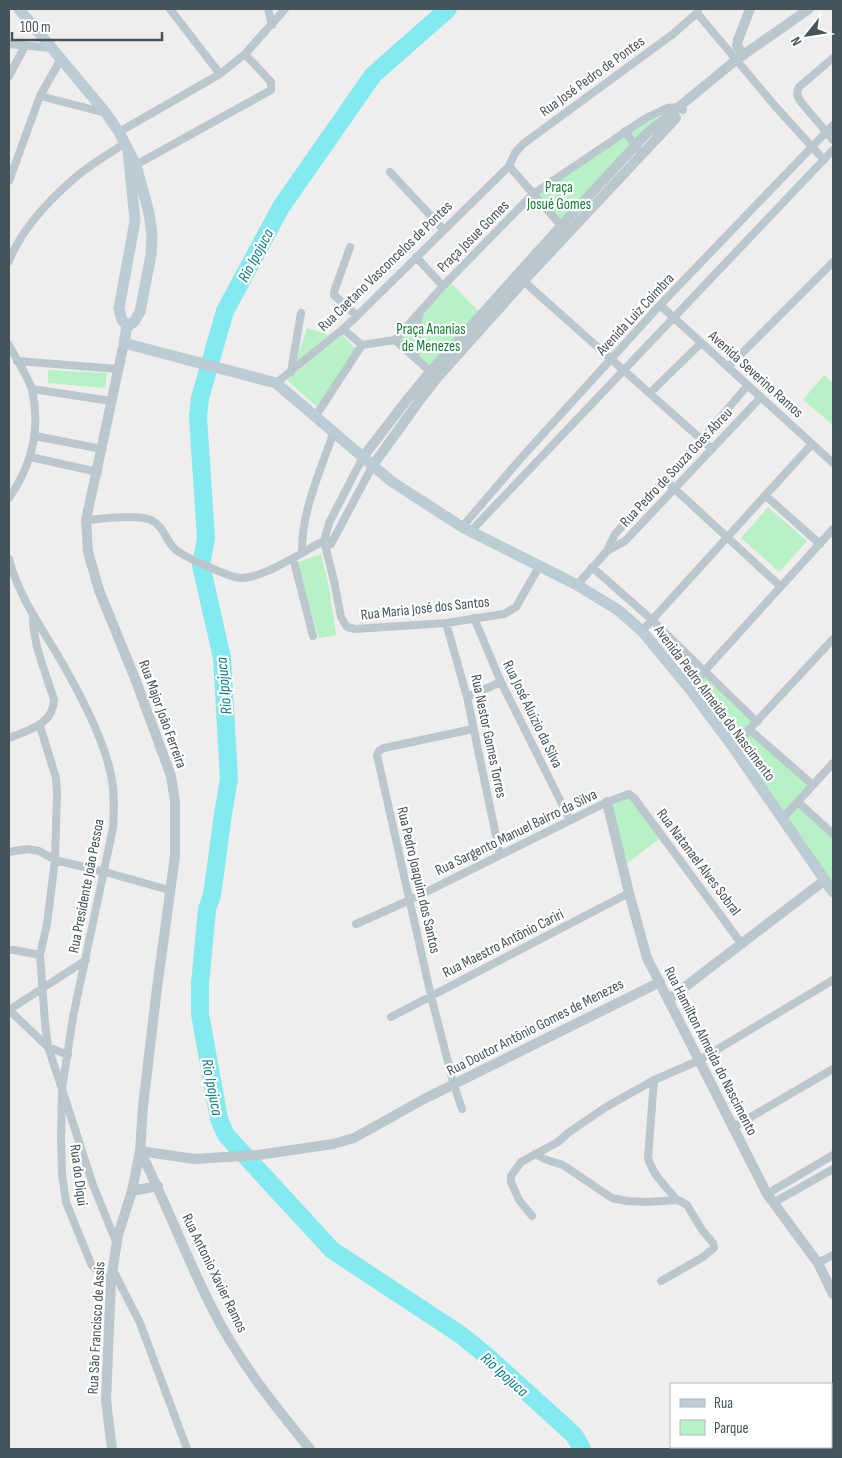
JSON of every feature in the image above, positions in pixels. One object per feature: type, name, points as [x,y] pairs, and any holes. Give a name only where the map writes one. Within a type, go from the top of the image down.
[{"type":"main road","points":[[19,9],[106,113],[127,147]]},
{"type":"main road","name":"Rua Major João Ferreira","points":[[127,147],[149,213],[152,235],[148,273],[139,316],[127,326]]},
{"type":"main road","name":"Rua Major João Ferreira","points":[[124,343],[127,326],[122,320],[119,308],[135,221],[133,167]]},
{"type":"main road","points":[[126,270],[148,273]]},
{"type":"main road","points":[[124,343],[170,356],[237,371],[276,383]]},
{"type":"main road","name":"Avenida Pedro Almeida do Nascimento","points":[[276,383],[410,495],[467,529],[577,585],[618,610],[642,631],[689,688],[733,747],[831,888]]},
{"type":"street","points":[[171,9],[220,74]]},
{"type":"street","points":[[268,9],[272,25]]},
{"type":"street","points":[[119,132],[220,74],[245,54],[285,9]]},
{"type":"street","points":[[740,58],[737,46],[738,40],[750,9]]},
{"type":"street","points":[[328,541],[329,523],[363,457],[564,229],[638,150],[692,98],[740,58],[809,9]]},
{"type":"street","points":[[698,11],[740,58],[824,160]]},
{"type":"street","name":"Rua José Pedro de Pontes","points":[[508,166],[515,153],[523,144],[673,34],[698,11]]},
{"type":"street","points":[[9,44],[51,48]]},
{"type":"street","points":[[9,76],[25,46]]},
{"type":"street","points":[[133,167],[153,154],[271,90],[272,86],[266,74],[245,54]]},
{"type":"street","points":[[833,58],[799,87],[797,91],[797,96],[801,102],[833,140]]},
{"type":"street","points":[[9,181],[40,96],[61,59]]},
{"type":"street","points":[[40,96],[106,113]]},
{"type":"street","name":"Praça Josue Gomes","points":[[395,340],[443,286],[533,194],[625,131],[658,111],[673,106],[681,108]]},
{"type":"street","name":"Avenida Luiz Coimbra","points":[[467,529],[522,457],[660,305],[833,125]]},
{"type":"street","points":[[625,131],[638,150]]},
{"type":"street","points":[[9,262],[11,249],[47,205],[77,176],[127,147]]},
{"type":"street","name":"Avenida Luiz Coimbra","points":[[467,529],[533,466],[833,150]]},
{"type":"street","points":[[508,166],[564,229]]},
{"type":"street","name":"Rua Caetano Vasconcelos de Pontes","points":[[276,383],[357,316],[508,166]]},
{"type":"street","points":[[390,172],[443,229]]},
{"type":"street","points":[[350,247],[334,295],[357,316]]},
{"type":"street","points":[[416,258],[443,286]]},
{"type":"street","points":[[728,367],[831,267]]},
{"type":"street","points":[[520,278],[711,448]]},
{"type":"street","name":"Avenida Severino Ramos","points":[[660,305],[833,463]]},
{"type":"street","points":[[416,359],[420,312]]},
{"type":"street","points":[[291,372],[301,313]]},
{"type":"street","points":[[343,329],[362,345]]},
{"type":"street","points":[[315,417],[362,345],[395,340],[434,375]]},
{"type":"street","name":"Rua Major João Ferreira","points":[[124,343],[98,472],[86,520],[88,552],[99,590],[136,681],[171,776],[174,802],[175,856],[169,890],[143,1106],[140,1151]]},
{"type":"street","points":[[650,392],[701,343]]},
{"type":"street","points":[[9,345],[32,389],[35,414],[35,436],[30,457],[19,483],[9,498]]},
{"type":"street","points":[[17,361],[118,370]]},
{"type":"street","name":"Rua Pedro de Souza Goes Abreu","points":[[608,551],[615,534],[702,439],[748,385]]},
{"type":"street","points":[[32,389],[111,401]]},
{"type":"street","name":"Rua Pedro de Souza Goes Abreu","points":[[577,585],[608,551],[625,541],[761,397]]},
{"type":"street","points":[[86,520],[133,518],[150,520],[164,531],[171,546],[178,553],[227,576],[241,578],[255,576],[328,541],[411,403]]},
{"type":"street","points":[[302,553],[302,540],[309,505],[334,431]]},
{"type":"street","points":[[35,436],[102,449]]},
{"type":"street","points":[[642,631],[812,444]]},
{"type":"street","points":[[30,457],[98,472]]},
{"type":"street","points":[[522,457],[533,466]]},
{"type":"street","points":[[664,479],[780,586]]},
{"type":"street","points":[[766,496],[820,544]]},
{"type":"street","points":[[689,688],[833,529]]},
{"type":"street","name":"Rua Maria José dos Santos","points":[[328,541],[328,553],[341,617],[347,627],[355,629],[446,623],[504,614],[516,607],[540,565]]},
{"type":"street","points":[[293,558],[312,636]]},
{"type":"street","name":"Rua Presidente João Pessoa","points":[[9,560],[13,577],[77,690],[108,761],[111,776],[114,811],[113,828],[73,1017],[62,1089]]},
{"type":"street","points":[[592,568],[652,620],[757,722]]},
{"type":"street","points":[[9,736],[40,726],[51,714],[54,700],[36,646],[33,615]]},
{"type":"street","name":"Rua José Aluízio da Silva","points":[[474,618],[501,682],[570,820]]},
{"type":"street","name":"Rua Nestor Gomes Torres","points":[[446,623],[467,697],[500,855]]},
{"type":"street","points":[[733,747],[833,639]]},
{"type":"street","points":[[467,697],[501,682]]},
{"type":"street","name":"Rua Presidente João Pessoa","points":[[40,726],[56,778],[54,860],[47,924],[40,955],[48,1047],[94,1185],[117,1244]]},
{"type":"street","name":"Rua Pedro Joaquim dos Santos","points":[[462,1109],[431,996],[377,755],[384,748],[473,729]]},
{"type":"street","points":[[750,730],[813,785]]},
{"type":"street","points":[[783,818],[833,763]]},
{"type":"street","name":"Rua Sargento Manuel Bairro da Silva","points":[[356,924],[410,900],[606,802],[629,794],[634,798]]},
{"type":"street","name":"Rua Natanael Alves Sobral","points":[[634,798],[741,943]]},
{"type":"street","name":"Rua Hamilton Almeida do Nascimento","points":[[606,802],[648,958],[732,1128],[767,1194],[818,1263],[833,1294]]},
{"type":"street","points":[[798,802],[833,834]]},
{"type":"street","points":[[9,852],[27,849],[39,851],[54,860],[169,890]]},
{"type":"street","points":[[669,999],[741,943],[831,888]]},
{"type":"street","name":"Rua Maestro Antônio Cariri","points":[[391,1017],[629,893]]},
{"type":"street","points":[[9,950],[40,955]]},
{"type":"street","points":[[68,1055],[48,1047],[9,1010],[86,960]]},
{"type":"street","points":[[532,1216],[519,1200],[510,1182],[514,1171],[521,1162],[558,1142],[589,1118],[654,1080],[698,1060],[833,980]]},
{"type":"street","name":"Rua Doutor Antônio Gomes de Menezes","points":[[140,1151],[194,1159],[258,1155],[333,1144],[354,1138],[424,1099],[660,982]]},
{"type":"street","points":[[732,1128],[833,1070]]},
{"type":"street","points":[[654,1080],[648,1158],[650,1166],[677,1200],[687,1205],[702,1230],[713,1243],[714,1248],[704,1258],[661,1281]]},
{"type":"street","name":"Rua do Diqui","points":[[62,1089],[62,1174],[66,1202],[91,1264],[99,1273],[111,1281]]},
{"type":"street","name":"Rua Antonio Xavier Ramos","points":[[140,1151],[158,1186],[211,1306],[235,1349],[259,1385],[310,1449]]},
{"type":"street","name":"Rua São Francisco de Assis","points":[[112,1449],[106,1400],[111,1281],[117,1244],[132,1190],[140,1151]]},
{"type":"street","points":[[535,1154],[563,1165],[612,1198],[647,1202],[677,1200]]},
{"type":"street","points":[[767,1194],[833,1155]]},
{"type":"street","points":[[772,1203],[833,1168]]},
{"type":"street","points":[[132,1190],[158,1186]]},
{"type":"street","points":[[818,1263],[833,1255]]},
{"type":"street","points":[[113,1270],[140,1322],[187,1449]]},
{"type":"green space","name":"Praça Josué Gomes","points":[[651,113],[660,124],[560,223],[531,194],[628,125]]},
{"type":"green space","name":"Praça Ananias de Menezes","points":[[451,283],[480,313],[432,368],[400,340]]},
{"type":"green space","points":[[307,328],[329,335],[295,365]]},
{"type":"green space","points":[[342,335],[356,349],[317,407],[287,380]]},
{"type":"green space","points":[[48,370],[107,373],[105,388],[48,383]]},
{"type":"green space","points":[[824,375],[833,383],[833,425],[803,400]]},
{"type":"green space","points":[[768,507],[807,541],[779,572],[741,538]]},
{"type":"green space","points":[[321,554],[329,587],[336,635],[319,638],[296,563]]},
{"type":"green space","points":[[703,670],[757,720],[750,728],[811,787],[799,801],[833,833],[833,892],[685,689]]},
{"type":"green space","points":[[626,791],[663,836],[625,865],[611,798]]},
{"type":"waterway","name":"Rio Ipojuca","points":[[202,560],[206,538],[198,417],[200,398],[225,311],[281,207],[373,75],[448,9]]},
{"type":"waterway","name":"Rio Ipojuca","points":[[201,565],[222,658],[229,779],[212,895],[207,909],[200,984],[200,1014],[219,1119],[226,1135],[332,1250],[461,1335],[574,1435],[582,1449]]}]
